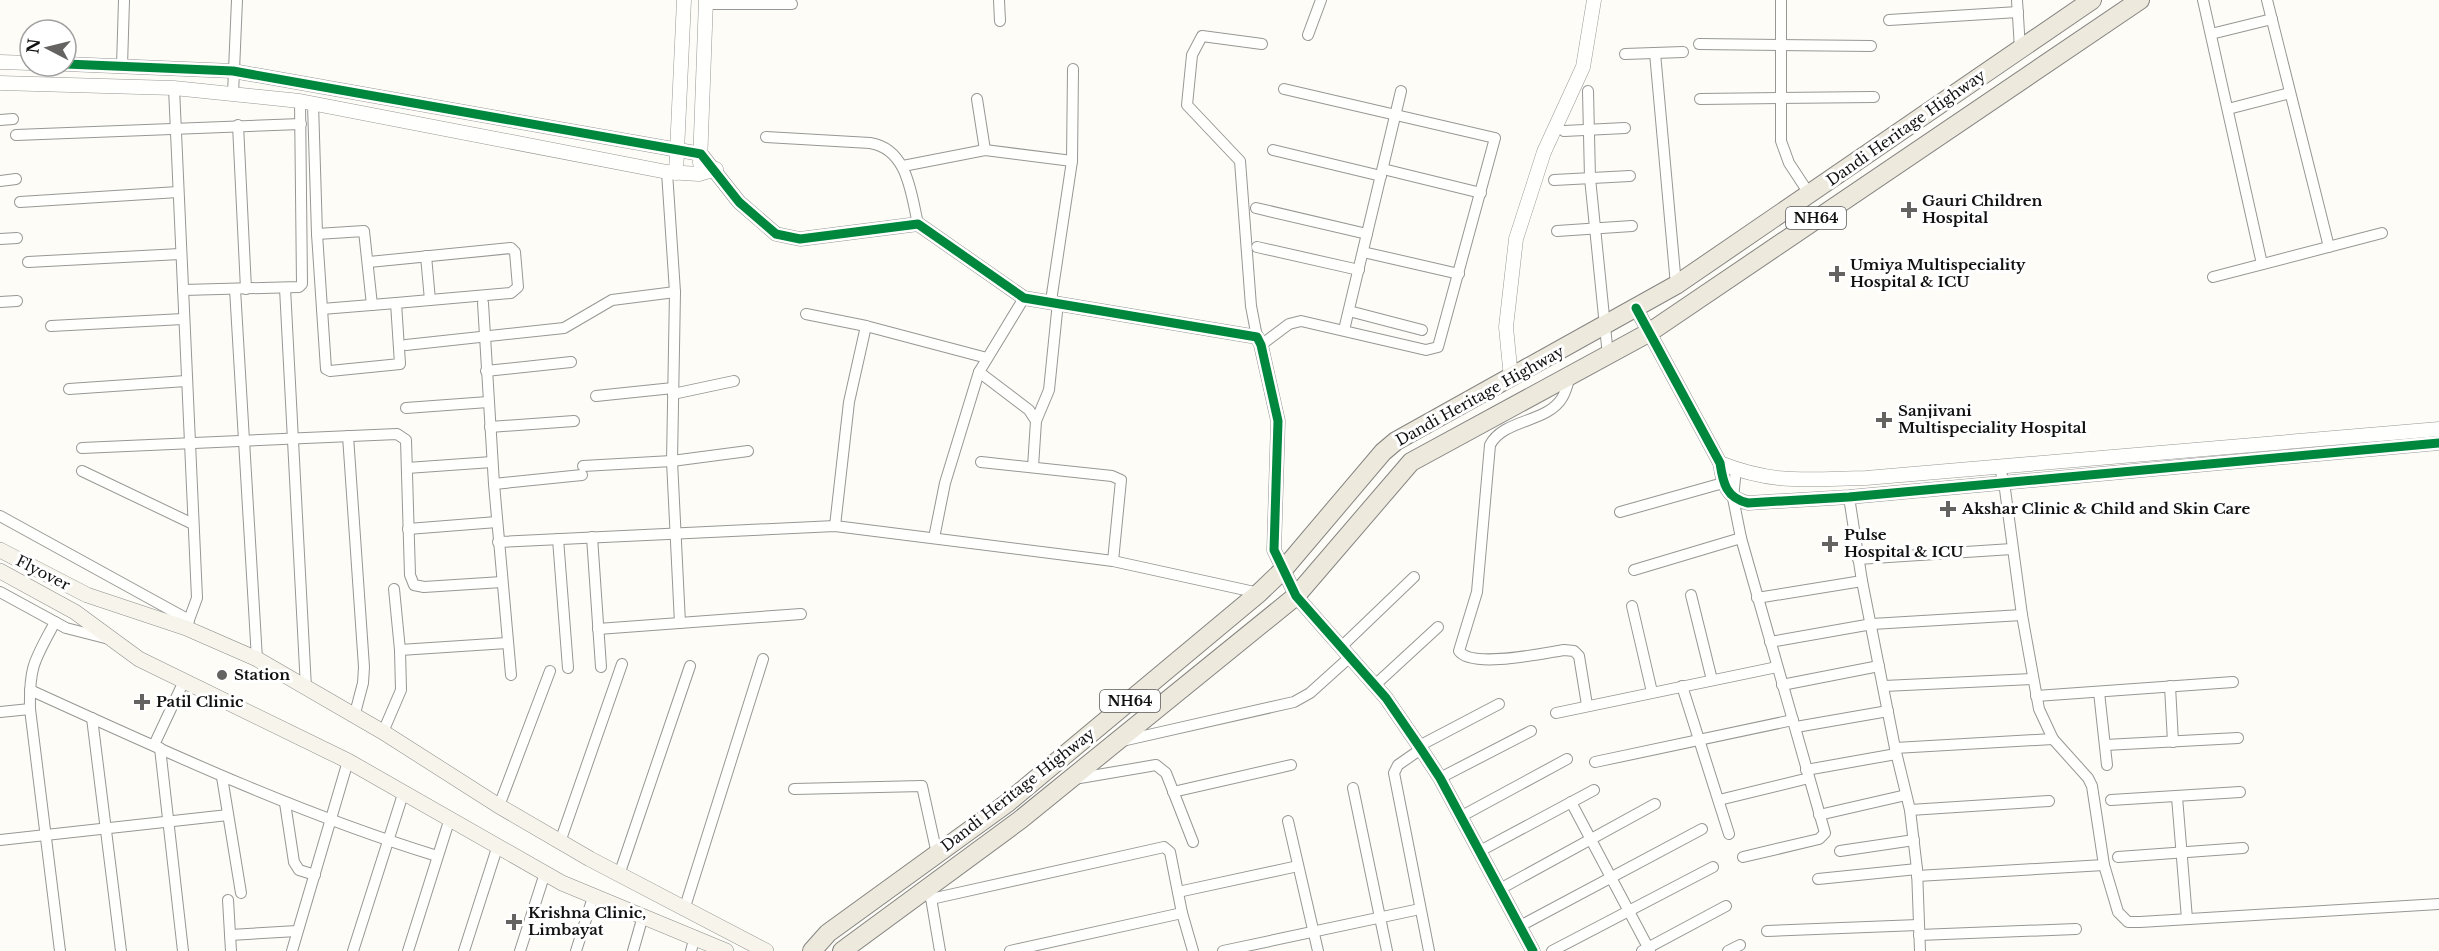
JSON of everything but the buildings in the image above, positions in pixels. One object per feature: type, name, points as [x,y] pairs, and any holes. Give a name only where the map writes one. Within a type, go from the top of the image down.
[{"type":"main road","name":"Dandi Heritage Highway","points":[[812,951],[828,933],[1006,804],[1259,593],[1283,570],[1383,452],[1423,426],[1604,328],[1676,285],[2092,0]]},
{"type":"main road","name":"Dandi Heritage Highway","points":[[1296,596],[1411,462],[1422,454],[1650,332],[2140,0]]},
{"type":"main road","name":"Flyover","points":[[0,550],[87,595],[187,624],[257,659],[383,732],[560,842],[684,910],[761,946],[766,951]]},
{"type":"main road","name":"Flyover","points":[[0,571],[75,612],[139,659],[348,761],[545,873],[592,897],[644,916],[693,944],[726,951]]},
{"type":"main road","name":"NH64","points":[[842,951],[930,893],[1296,596]]},
{"type":"street","points":[[122,66],[124,0]]},
{"type":"street","points":[[233,94],[237,0]]},
{"type":"street","points":[[680,623],[672,461],[675,292],[671,172],[678,150],[684,0]]},
{"type":"street","points":[[999,0],[1000,21]]},
{"type":"street","points":[[1308,35],[1321,0]]},
{"type":"street","points":[[1511,378],[1506,327],[1516,239],[1544,152],[1583,67],[1594,0]]},
{"type":"street","points":[[1781,0],[1783,150],[1810,195]]},
{"type":"street","points":[[2017,0],[2020,49]]},
{"type":"street","points":[[2203,0],[2262,264]]},
{"type":"street","points":[[2267,0],[2329,247]]},
{"type":"street","points":[[699,174],[706,2],[792,4]]},
{"type":"street","points":[[1888,20],[2018,12]]},
{"type":"street","points":[[2211,34],[2272,19]]},
{"type":"street","points":[[1262,44],[1202,36],[1192,55],[1187,105],[1240,161],[1251,306],[1278,421],[1274,550],[1296,596],[1375,686],[1440,778],[1533,951]]},
{"type":"street","points":[[1699,44],[1871,46]]},
{"type":"street","points":[[1625,54],[1683,52]]},
{"type":"street","points":[[1655,53],[1676,285]]},
{"type":"street","points":[[0,62],[18,63]]},
{"type":"street","points":[[78,64],[233,71],[701,154],[716,169],[740,202],[776,234],[801,239],[918,224]]},
{"type":"street","points":[[1033,467],[1036,421],[1049,390],[1054,302],[1072,161],[1073,69]]},
{"type":"street","points":[[0,83],[174,88],[233,94],[307,103],[671,172],[699,174],[716,169]]},
{"type":"street","points":[[0,516],[187,624],[197,598],[188,443],[174,88]]},
{"type":"street","points":[[766,137],[877,144],[903,166],[918,224],[1024,298],[1259,341],[1295,322],[1309,321],[1433,350],[1442,340],[1495,138],[1284,89]]},
{"type":"street","points":[[1344,330],[1401,91]]},
{"type":"street","points":[[1587,91],[1590,178],[1608,356]]},
{"type":"street","points":[[2228,109],[2290,93]]},
{"type":"street","points":[[1700,99],[1874,98]]},
{"type":"street","points":[[977,99],[985,150]]},
{"type":"street","points":[[183,290],[299,287],[303,280],[301,124],[307,103]]},
{"type":"street","points":[[307,103],[322,309],[323,364],[330,371],[400,364],[396,303]]},
{"type":"street","points":[[0,120],[13,119]]},
{"type":"street","points":[[16,135],[301,124]]},
{"type":"street","points":[[238,125],[244,441],[257,659]]},
{"type":"street","points":[[1564,131],[1625,128]]},
{"type":"street","points":[[903,166],[985,150],[1072,161]]},
{"type":"street","points":[[1273,150],[1480,193]]},
{"type":"street","points":[[1554,180],[1630,176]]},
{"type":"street","points":[[0,181],[16,179]]},
{"type":"street","points":[[21,202],[178,192]]},
{"type":"street","points":[[1256,208],[1367,234]]},
{"type":"street","points":[[1557,231],[1632,226]]},
{"type":"street","points":[[317,234],[363,230],[369,262],[372,305]]},
{"type":"street","points":[[2213,277],[2382,233]]},
{"type":"street","points":[[0,239],[17,238]]},
{"type":"street","points":[[1257,247],[1359,270]]},
{"type":"street","points":[[322,309],[511,292],[516,290],[518,282],[515,252],[511,248],[369,262]]},
{"type":"street","points":[[1363,252],[1459,274]]},
{"type":"street","points":[[28,262],[180,254]]},
{"type":"street","points":[[426,256],[430,300]]},
{"type":"street","points":[[285,288],[306,688]]},
{"type":"street","points":[[406,345],[564,328],[612,300],[675,292]]},
{"type":"street","points":[[934,538],[945,483],[979,372],[1024,298]]},
{"type":"street","points":[[0,302],[17,301]]},
{"type":"street","points":[[483,303],[498,542],[511,675]]},
{"type":"street","points":[[1636,308],[1720,463],[1723,483],[1733,498],[1748,502],[1849,497],[2439,443]]},
{"type":"street","points":[[1349,311],[1422,330]]},
{"type":"street","points":[[806,314],[866,326],[987,358]]},
{"type":"street","points":[[51,326],[183,319]]},
{"type":"street","points":[[835,526],[849,402],[866,326]]},
{"type":"street","points":[[486,371],[572,362]]},
{"type":"street","points":[[979,372],[1029,410],[1036,421]]},
{"type":"street","points":[[1570,375],[1564,396],[1556,405],[1499,434],[1490,445],[1477,592],[1459,651],[1465,657],[1499,660],[1574,651],[1580,657],[1587,705]]},
{"type":"street","points":[[69,389],[186,381]]},
{"type":"street","points":[[596,396],[673,391],[734,381]]},
{"type":"street","points":[[406,408],[488,402]]},
{"type":"street","points":[[490,427],[574,421]]},
{"type":"street","points":[[1720,463],[1779,480],[1866,478],[2439,429]]},
{"type":"street","points":[[348,436],[364,667],[363,683],[354,717]]},
{"type":"street","points":[[82,448],[348,436],[402,436],[406,440],[410,575],[414,585],[424,587],[502,582]]},
{"type":"street","points":[[494,484],[748,451]]},
{"type":"street","points":[[407,468],[492,462]]},
{"type":"street","points":[[981,462],[1112,476],[1121,480],[1113,561]]},
{"type":"street","points":[[1999,466],[2004,482],[2012,549],[2036,696],[2043,719],[2053,739],[2088,778],[2092,786],[2104,865],[2118,912],[2122,918],[2134,923],[2439,904]]},
{"type":"street","points":[[1736,469],[1733,498],[1741,538],[1825,833],[1822,838],[1743,857]]},
{"type":"street","points":[[82,471],[193,524]]},
{"type":"street","points":[[1620,512],[1723,483]]},
{"type":"street","points":[[1849,497],[1858,559],[1895,751],[1910,810],[1917,873],[1920,951]]},
{"type":"street","points":[[408,529],[497,522]]},
{"type":"street","points":[[498,542],[835,526],[1113,561],[1259,593]]},
{"type":"street","points":[[592,537],[601,667]]},
{"type":"street","points":[[1634,570],[1741,538]]},
{"type":"street","points":[[558,539],[568,668]]},
{"type":"street","points":[[1858,559],[2012,549]]},
{"type":"street","points":[[1116,742],[1284,706],[1311,693],[1414,577]]},
{"type":"street","points":[[1757,598],[1862,581]]},
{"type":"street","points":[[383,732],[400,690],[400,650],[394,589]]},
{"type":"street","points":[[0,592],[78,632],[115,641]]},
{"type":"street","points":[[1691,595],[1712,680]]},
{"type":"street","points":[[1632,606],[1652,693]]},
{"type":"street","points":[[598,629],[801,614]]},
{"type":"street","points":[[1770,642],[1872,624],[2022,615]]},
{"type":"street","points":[[55,622],[32,664],[30,709],[60,951]]},
{"type":"street","points":[[1375,686],[1438,627]]},
{"type":"street","points":[[400,650],[507,643]]},
{"type":"street","points":[[684,910],[763,659]]},
{"type":"street","points":[[560,842],[622,664]]},
{"type":"street","points":[[619,875],[690,666]]},
{"type":"street","points":[[1782,685],[1879,666]]},
{"type":"street","points":[[1556,713],[1777,667]]},
{"type":"street","points":[[499,806],[550,671]]},
{"type":"street","points":[[1884,686],[2032,679]]},
{"type":"street","points":[[183,951],[170,821],[157,747],[184,681]]},
{"type":"street","points":[[2036,696],[2233,682]]},
{"type":"street","points":[[1682,686],[1729,834]]},
{"type":"street","points":[[2170,686],[2173,742]]},
{"type":"street","points":[[30,690],[285,803],[388,841],[438,856]]},
{"type":"street","points":[[2099,692],[2107,765]]},
{"type":"street","points":[[1429,951],[1394,773],[1398,765],[1420,748],[1499,704]]},
{"type":"street","points":[[0,712],[30,709]]},
{"type":"street","points":[[1594,762],[1700,740],[1888,711]]},
{"type":"street","points":[[92,718],[121,951]]},
{"type":"street","points":[[1440,778],[1532,731]]},
{"type":"street","points":[[2105,745],[2238,738]]},
{"type":"street","points":[[1719,800],[1895,751],[2053,739]]},
{"type":"street","points":[[1460,817],[1567,759]]},
{"type":"street","points":[[292,951],[348,761]]},
{"type":"street","points":[[1070,780],[1156,765],[1166,773],[1193,842]]},
{"type":"street","points":[[1173,792],[1291,765]]},
{"type":"street","points":[[222,777],[241,893]]},
{"type":"street","points":[[794,789],[922,786],[937,854]]},
{"type":"street","points":[[1353,788],[1387,951]]},
{"type":"street","points":[[1480,851],[1594,790]]},
{"type":"street","points":[[353,951],[404,791]]},
{"type":"street","points":[[2111,800],[2240,792]]},
{"type":"street","points":[[1819,815],[1906,795]]},
{"type":"street","points":[[2176,797],[2187,919]]},
{"type":"street","points":[[1910,810],[2049,801]]},
{"type":"street","points":[[1571,802],[1629,911],[1646,950],[1726,906]]},
{"type":"street","points":[[285,803],[294,862],[299,870],[315,874]]},
{"type":"street","points":[[1500,889],[1655,804]]},
{"type":"street","points":[[0,840],[228,815]]},
{"type":"street","points":[[408,951],[450,818]]},
{"type":"street","points":[[1288,821],[1318,951]]},
{"type":"street","points":[[1520,926],[1702,829]]},
{"type":"street","points":[[1840,851],[1914,840]]},
{"type":"street","points":[[464,951],[498,845]]},
{"type":"street","points":[[940,951],[930,893],[1164,847],[1170,852],[1182,913],[1193,951]]},
{"type":"street","points":[[2118,857],[2243,848]]},
{"type":"street","points":[[1818,879],[2104,865]]},
{"type":"street","points":[[1178,892],[1298,866]]},
{"type":"street","points":[[1552,951],[1713,867]]},
{"type":"street","points":[[520,951],[545,873]]},
{"type":"street","points":[[576,951],[592,897]]},
{"type":"street","points":[[228,900],[231,951]]},
{"type":"street","points":[[1223,951],[1420,909]]},
{"type":"street","points":[[1010,951],[1182,913]]},
{"type":"street","points":[[633,951],[644,916]]},
{"type":"street","points":[[1767,931],[2076,929]]},
{"type":"street","points":[[230,935],[297,931]]},
{"type":"street","points":[[1728,951],[1740,945]]},
{"type":"cycle path","points":[[78,65],[233,71],[701,154],[739,202],[776,234],[800,239],[918,224],[1024,298],[1257,337],[1261,345],[1278,421],[1274,550],[1296,596],[1386,698],[1440,778],[1533,951]]},
{"type":"cycle path","points":[[1636,308],[1720,463],[1727,489],[1735,497],[1748,503],[1849,497],[2439,443]]},
{"type":"place","name":"Gauri Children Hospital","points":[[1909,210]]},
{"type":"place","name":"Umiya Multispeciality Hospital & ICU","points":[[1837,274]]},
{"type":"place","name":"Sanjivani Multispeciality Hospital","points":[[1884,420]]},
{"type":"place","name":"Akshar Clinic & Child and Skin Care","points":[[1948,509]]},
{"type":"place","name":"Pulse Hospital & ICU","points":[[1830,544]]},
{"type":"place","name":"Station","points":[[222,675]]},
{"type":"place","name":"Patil Clinic","points":[[142,702]]},
{"type":"place","name":"Krishna Clinic, Limbayat","points":[[514,922]]}]
